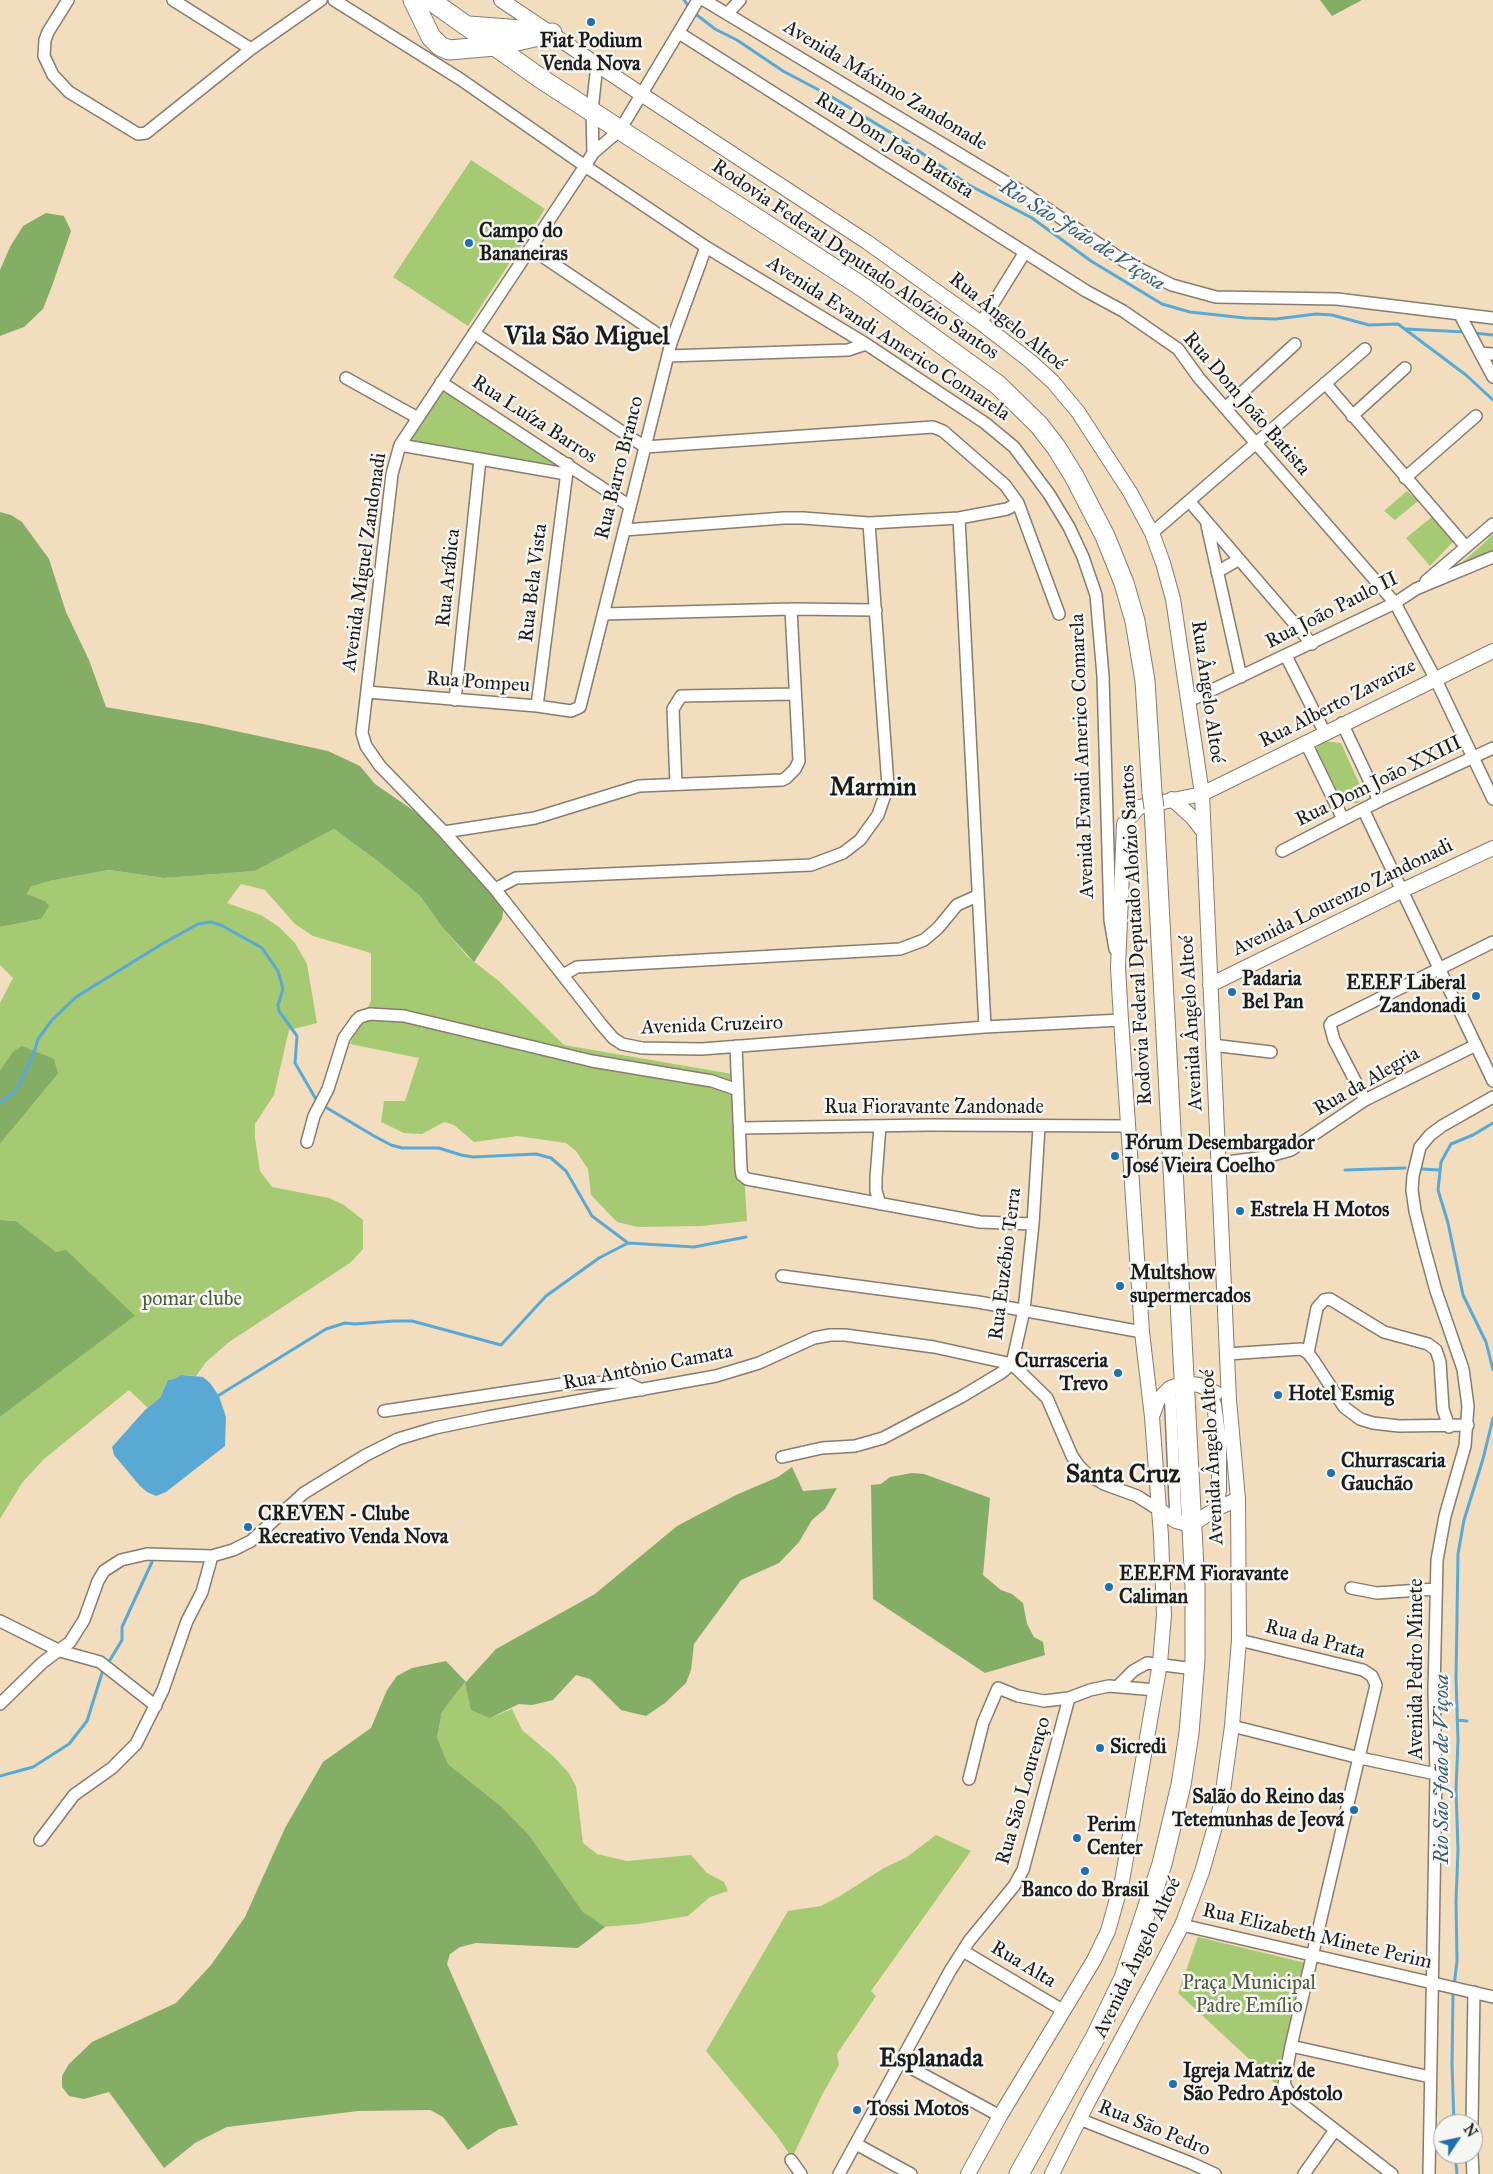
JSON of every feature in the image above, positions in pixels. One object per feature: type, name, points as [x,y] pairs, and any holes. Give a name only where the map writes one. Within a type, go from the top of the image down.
[{"type":"highway","points":[[413,0],[431,37],[440,46],[449,50],[495,46],[552,33]]},
{"type":"highway","name":"Rodovia Federal Deputado Aloízio Santos","points":[[430,0],[540,78],[864,288],[998,385],[1039,424],[1074,476],[1105,536],[1124,583],[1136,621],[1145,681],[1148,803],[1177,1385],[1184,1523],[1196,1617],[1195,1668],[1189,1733],[1181,1785],[1162,1864],[1144,1923],[1124,1978],[1095,2038],[1019,2174]]},
{"type":"highway","points":[[469,26],[552,33]]},
{"type":"street","points":[[68,0],[45,40],[44,56],[53,76],[69,92],[92,108],[138,134],[146,133],[251,49],[321,0]]},
{"type":"street","points":[[173,0],[251,49]]},
{"type":"street","name":"Avenida Evandi Americo Comarela","points":[[334,0],[460,78],[585,166],[706,246],[866,344],[985,423],[1014,447],[1049,494],[1083,557],[1096,595],[1102,667],[1110,920],[1118,968],[1142,1332],[1152,1417],[1159,1510],[1164,1615],[1156,1690],[1115,1909],[1094,1960],[1000,2116],[968,2174]]},
{"type":"street","name":"Rua Ângelo Altoé","points":[[501,0],[640,94],[867,242],[981,323],[1030,361],[1053,382],[1078,412],[1130,492],[1152,533],[1163,563],[1173,599],[1202,794]]},
{"type":"street","name":"Avenida Máximo Zandonade","points":[[680,30],[700,0],[728,13],[1024,193],[1124,261],[1172,285],[1216,297],[1337,299],[1462,320],[1493,318]]},
{"type":"street","points":[[728,13],[740,0]]},
{"type":"street","points":[[620,130],[680,30]]},
{"type":"street","name":"Rua Dom João Batista","points":[[680,30],[1025,252],[1164,338],[1188,360],[1199,378],[1395,603],[1435,678],[1493,799]]},
{"type":"street","points":[[594,154],[592,111],[597,64]]},
{"type":"street","name":"Avenida Miguel Zandonadi","points":[[362,733],[392,474],[400,445],[585,166],[594,154],[620,130]]},
{"type":"street","name":"Rua Barro Branco","points":[[581,703],[671,343],[706,246]]},
{"type":"street","points":[[530,248],[671,343]]},
{"type":"street","points":[[981,323],[1025,252]]},
{"type":"street","points":[[1462,320],[1493,377]]},
{"type":"street","points":[[474,333],[645,447],[933,428],[943,431],[1005,485],[1018,502],[1059,614]]},
{"type":"street","points":[[668,356],[848,350],[866,344]]},
{"type":"street","points":[[1225,408],[1295,344]]},
{"type":"street","points":[[1152,533],[1365,349]]},
{"type":"street","points":[[1480,353],[1493,354]]},
{"type":"street","points":[[1352,416],[1405,368]]},
{"type":"street","points":[[346,378],[418,418]]},
{"type":"street","name":"Rua Luíza Barros","points":[[441,382],[567,469],[630,506]]},
{"type":"street","points":[[1325,384],[1466,547]]},
{"type":"street","points":[[1405,478],[1476,416]]},
{"type":"street","points":[[400,445],[480,459],[567,469]]},
{"type":"street","name":"Rua Arábica","points":[[455,700],[480,459]]},
{"type":"street","name":"Rua Bela Vista","points":[[537,706],[567,469]]},
{"type":"street","points":[[1189,501],[1312,644]]},
{"type":"street","points":[[624,530],[803,518],[869,522],[959,518],[1007,509],[1018,502]]},
{"type":"street","points":[[959,518],[985,1027]]},
{"type":"street","points":[[495,889],[516,878],[811,865],[833,858],[852,847],[873,824],[882,806],[888,786],[869,522]]},
{"type":"street","points":[[1207,522],[1241,676]]},
{"type":"street","points":[[1416,589],[1493,524]]},
{"type":"street","name":"Rua João Paulo II","points":[[1189,701],[1312,644],[1395,603],[1416,589],[1493,557]]},
{"type":"street","points":[[1217,572],[1238,560]]},
{"type":"street","points":[[603,614],[790,609],[876,610]]},
{"type":"street","points":[[444,832],[535,818],[640,786],[782,780],[789,776],[799,761],[790,609]]},
{"type":"street","name":"Rua Alberto Zavarize","points":[[1202,794],[1493,651]]},
{"type":"street","points":[[1286,656],[1325,733]]},
{"type":"street","name":"Rua Pompeu","points":[[367,692],[537,706],[572,712],[577,710],[581,703]]},
{"type":"street","points":[[676,784],[673,709],[681,696],[795,694]]},
{"type":"street","points":[[1342,724],[1378,801]]},
{"type":"street","name":"Avenida Cruzeiro","points":[[362,733],[366,746],[380,766],[444,832],[495,889],[613,1038],[622,1044],[642,1048],[702,1049],[985,1027],[1121,1020]]},
{"type":"street","points":[[1306,743],[1343,819]]},
{"type":"street","name":"Rua Dom João XXIII","points":[[1282,851],[1378,801],[1493,748]]},
{"type":"street","points":[[1177,799],[1198,768]]},
{"type":"street","points":[[1118,968],[1124,824],[1148,803],[1202,794]]},
{"type":"street","name":"Avenida Ângelo Altoé","points":[[1052,2174],[1079,2119],[1182,1925],[1202,1872],[1218,1817],[1232,1726],[1239,1640],[1238,1499],[1229,1400],[1202,794]]},
{"type":"street","points":[[1177,799],[1203,832]]},
{"type":"street","points":[[1363,809],[1493,1081]]},
{"type":"street","name":"Avenida Lourenzo Zandonadi","points":[[1210,985],[1493,848]]},
{"type":"street","points":[[563,975],[577,967],[900,949],[924,940],[938,928],[957,905],[977,896]]},
{"type":"street","points":[[1365,1100],[1330,1031],[1332,1022],[1493,942]]},
{"type":"street","points":[[307,1142],[318,1110],[324,1099],[344,1038],[360,1017],[370,1014],[404,1016],[592,1061],[712,1081],[738,1090]]},
{"type":"street","points":[[1212,1045],[1272,1052]]},
{"type":"street","name":"Rua da Alegria","points":[[1219,1163],[1266,1157],[1291,1150],[1365,1100],[1476,1045]]},
{"type":"street","points":[[736,1046],[741,1128],[741,1169],[742,1175],[747,1179],[980,1222],[1033,1224]]},
{"type":"street","name":"Avenida Pedro Minete","points":[[1429,2174],[1436,1774],[1435,1589],[1439,1537],[1460,1470],[1468,1426],[1464,1369],[1436,1291],[1415,1211],[1412,1190],[1413,1176],[1420,1148],[1430,1135],[1442,1126],[1493,1097]]},
{"type":"street","points":[[880,1126],[876,1162],[876,1191],[880,1204]]},
{"type":"street","name":"Rua Fioravante Zandonade","points":[[741,1128],[1127,1126]]},
{"type":"street","name":"Rua Euzébio Terra","points":[[782,1457],[822,1448],[855,1446],[883,1438],[961,1397],[1001,1373],[1012,1364],[1024,1310],[1033,1224],[1039,1127]]},
{"type":"street","points":[[867,1201],[876,1191]]},
{"type":"street","points":[[782,1276],[949,1297],[1142,1332]]},
{"type":"street","points":[[1308,1353],[1316,1308],[1324,1300],[1330,1299],[1384,1332],[1433,1347],[1440,1362],[1442,1409],[1449,1427]]},
{"type":"street","name":"Rua Antônio Camata","points":[[0,1704],[42,1663],[70,1642],[77,1633],[93,1598],[98,1581],[112,1565],[122,1560],[147,1554],[212,1556],[233,1550],[251,1541],[304,1493],[366,1455],[398,1439],[488,1416],[642,1390],[740,1370],[814,1338],[830,1335],[845,1335],[934,1347],[1012,1364]]},
{"type":"street","points":[[1227,1354],[1291,1348],[1302,1349],[1308,1353],[1344,1407],[1360,1419],[1373,1423],[1399,1426],[1468,1426]]},
{"type":"street","points":[[1012,1364],[1047,1398],[1072,1456],[1087,1474],[1104,1484],[1142,1499],[1184,1523],[1238,1499]]},
{"type":"street","points":[[384,1411],[562,1384],[617,1382],[628,1383],[642,1390]]},
{"type":"street","points":[[1152,1417],[1158,1400],[1177,1385],[1199,1385],[1229,1400]]},
{"type":"street","points":[[1208,1390],[1214,1405],[1219,1441],[1220,1490],[1216,1509]]},
{"type":"street","points":[[40,1840],[74,1795],[112,1768],[136,1744],[156,1706],[188,1621],[202,1592],[212,1556]]},
{"type":"street","points":[[1351,1588],[1377,1593],[1435,1589]]},
{"type":"street","points":[[0,1620],[60,1651],[100,1662],[156,1706]]},
{"type":"street","name":"Rua da Prata","points":[[1239,1640],[1363,1670],[1372,1676],[1376,1685],[1360,1758]]},
{"type":"street","points":[[1118,1686],[1137,1667],[1147,1663],[1195,1668]]},
{"type":"street","points":[[969,1778],[983,1723],[998,1688],[1018,1696],[1044,1701],[1069,1698],[1090,1690],[1118,1686],[1156,1690]]},
{"type":"street","name":"Rua São Lourenço","points":[[839,2174],[963,1951],[1003,1901],[1023,1870],[1069,1698]]},
{"type":"street","points":[[1232,1726],[1360,1758],[1436,1774]]},
{"type":"street","points":[[1360,1758],[1291,2046],[1284,2084],[1290,2094],[1392,2174]]},
{"type":"street","name":"Rua Elizabeth Minete Perim","points":[[1182,1925],[1493,1997]]},
{"type":"street","name":"Rua Alta","points":[[963,1951],[1064,2011]]},
{"type":"street","points":[[1472,2114],[1474,1992]]},
{"type":"street","points":[[1291,2046],[1430,2077]]},
{"type":"street","points":[[900,2062],[1000,2116]]},
{"type":"street","name":"Rua São Pedro","points":[[1079,2119],[1191,2163],[1214,2174]]},
{"type":"street","points":[[1304,2174],[1335,2130]]},
{"type":"street","points":[[856,2144],[912,2174]]},
{"type":"street","points":[[791,2160],[801,2174]]},
{"type":"green space","points":[[1320,0],[1362,0],[1332,16]]},
{"type":"green space","name":"Campo do Bananeiras","points":[[471,160],[545,209],[468,326],[393,277]]},
{"type":"green space","points":[[46,213],[64,216],[71,231],[52,286],[43,309],[24,327],[0,336],[0,270],[10,247],[23,226]]},
{"type":"green space","points":[[441,383],[567,466],[401,444]]},
{"type":"green space","points":[[1407,491],[1418,501],[1395,520],[1384,511]]},
{"type":"green space","points":[[0,512],[11,515],[22,522],[49,559],[66,612],[89,660],[106,707],[203,724],[328,751],[360,766],[375,784],[430,822],[504,903],[502,919],[474,962],[442,927],[420,896],[379,862],[334,829],[255,871],[164,878],[109,870],[49,881],[31,887],[27,894],[45,901],[49,906],[41,919],[0,927]]},
{"type":"green space","points":[[1433,516],[1453,542],[1430,566],[1406,538]]},
{"type":"green space","points":[[1493,534],[1493,554],[1452,571],[1482,545]]},
{"type":"green space","points":[[1323,741],[1341,743],[1364,794],[1358,803],[1341,804],[1316,752],[1318,744]]},
{"type":"green space","name":"pomar clube","points":[[334,829],[379,862],[420,896],[442,927],[468,957],[500,982],[564,1045],[738,1075],[747,1221],[701,1226],[638,1227],[617,1222],[591,1195],[588,1169],[576,1151],[566,1143],[517,1136],[474,1142],[454,1125],[444,1122],[422,1134],[404,1133],[381,1122],[384,1101],[405,1101],[419,1058],[350,1044],[371,1001],[371,953],[313,936],[295,924],[265,890],[241,884],[227,903],[261,915],[279,927],[295,943],[307,964],[317,1023],[289,1030],[274,1095],[255,1124],[260,1171],[272,1187],[329,1198],[344,1205],[363,1220],[363,1249],[350,1263],[229,1342],[206,1362],[196,1376],[181,1375],[168,1380],[160,1398],[148,1408],[129,1390],[44,1459],[22,1483],[0,1519],[0,1417],[135,1316],[16,1221],[0,1220],[0,1144],[58,1074],[13,1053],[0,1070],[0,1003],[13,978],[0,965],[0,927],[41,919],[45,901],[27,895],[31,887],[49,881],[109,870],[164,878],[255,871]]},
{"type":"green space","points":[[22,1046],[54,1059],[58,1074],[0,1144],[0,1070],[13,1052]]},
{"type":"green space","points":[[0,1220],[16,1221],[56,1252],[66,1250],[135,1316],[0,1417]]},
{"type":"green space","points":[[792,1467],[803,1491],[837,1488],[825,1509],[812,1520],[799,1542],[779,1563],[741,1580],[694,1644],[691,1670],[686,1683],[665,1703],[646,1716],[621,1710],[590,1679],[576,1675],[553,1700],[532,1705],[519,1704],[490,1718],[471,1710],[465,1682],[442,1712],[437,1738],[448,1764],[502,1807],[529,1835],[583,1912],[605,1927],[578,1948],[476,1943],[460,1947],[450,1954],[447,1964],[518,2125],[499,2129],[468,2150],[443,2117],[430,2110],[358,2111],[227,2127],[195,2143],[164,2168],[109,2092],[84,2099],[69,2096],[62,2087],[62,2076],[69,2064],[92,2042],[176,2003],[211,1965],[245,1917],[285,1828],[323,1762],[371,1728],[387,1690],[397,1676],[412,1668],[446,1661],[466,1682],[496,1649],[595,1594],[677,1526],[736,1495],[778,1477]]},
{"type":"green space","points":[[912,1473],[924,1474],[990,1498],[983,1575],[1001,1590],[1012,1594],[1023,1603],[1027,1624],[1034,1637],[1043,1642],[1045,1655],[985,1673],[873,1599],[871,1485],[881,1484],[890,1477]]},
{"type":"green space","points":[[465,1682],[490,1718],[512,1709],[522,1730],[553,1756],[568,1772],[576,1786],[583,1843],[597,1854],[627,1861],[691,1855],[707,1873],[724,1882],[728,1891],[710,1897],[688,1916],[638,1924],[602,1927],[583,1912],[529,1835],[502,1807],[448,1764],[437,1739],[442,1712]]},
{"type":"green space","points":[[936,1835],[971,1851],[871,1991],[876,1996],[837,2054],[839,2065],[822,2095],[792,2158],[777,2136],[706,2051],[788,1911],[821,1906],[884,1868],[907,1857]]},
{"type":"green space","name":"Praça Municipal Padre Emílio","points":[[1198,1937],[1306,1963],[1276,2084],[1178,1993]]},
{"type":"water","points":[[181,1375],[203,1377],[219,1396],[226,1417],[225,1446],[166,1492],[156,1496],[140,1486],[114,1455],[112,1447],[145,1410],[160,1398],[168,1380]]},
{"type":"waterway","name":"Rio São João de Viçosa","points":[[684,0],[689,7]]},
{"type":"waterway","name":"Rio São João de Viçosa","points":[[693,12],[715,29],[737,40],[783,71],[832,97],[898,137],[969,185],[1032,218],[1091,261],[1162,304],[1190,312],[1245,318],[1276,319],[1316,314],[1332,315],[1369,325],[1398,324],[1466,375],[1493,400]]},
{"type":"waterway","points":[[1406,329],[1465,332]]},
{"type":"waterway","points":[[1474,333],[1493,335]]},
{"type":"waterway","points":[[0,1103],[13,1093],[20,1083],[34,1053],[38,1039],[52,1020],[76,997],[162,944],[198,924],[210,922],[221,925],[262,948],[278,971],[283,989],[278,1005],[279,1011],[297,1036],[295,1063],[317,1101]]},
{"type":"waterway","points":[[322,1105],[374,1136],[391,1145],[402,1148],[439,1148],[473,1157],[536,1154],[551,1158],[566,1171],[592,1216],[628,1243]]},
{"type":"waterway","name":"Rio São João de Viçosa","points":[[1493,1123],[1473,1135],[1451,1144],[1441,1162],[1438,1190],[1448,1223],[1463,1295],[1486,1342],[1493,1370]]},
{"type":"waterway","points":[[1345,1170],[1405,1168]]},
{"type":"waterway","points":[[1422,1169],[1439,1170]]},
{"type":"waterway","points":[[216,1397],[326,1329],[345,1323],[412,1321],[501,1345],[546,1296],[599,1258],[628,1243],[694,1247],[746,1237]]},
{"type":"waterway","name":"Rio São João de Viçosa","points":[[1454,2114],[1453,1995],[1457,1961],[1456,1901],[1458,1850],[1456,1790],[1458,1740],[1456,1678],[1458,1554],[1464,1520],[1483,1459],[1493,1418]]},
{"type":"waterway","points":[[110,1660],[122,1640],[122,1627],[152,1562]]},
{"type":"waterway","points":[[0,1776],[33,1767],[69,1744],[87,1721],[103,1670]]},
{"type":"waterway","points":[[1457,1720],[1467,1721]]},
{"type":"waterway","name":"Rio São João de Viçosa","points":[[1456,2164],[1457,2174]]},
{"type":"place","name":"Fiat Podium Venda Nova","points":[[591,22]]},
{"type":"place","name":"Campo do Bananeiras","points":[[469,243]]},
{"type":"place","name":"Padaria Bel Pan","points":[[1232,992]]},
{"type":"place","name":"EEEF Liberal Zandonadi","points":[[1476,996]]},
{"type":"place","name":"Fórum Desembargador José Vieira Coelho","points":[[1115,1156]]},
{"type":"place","name":"Estrela H Motos","points":[[1240,1211]]},
{"type":"place","name":"Multshow supermercados","points":[[1120,1286]]},
{"type":"place","name":"Currasceria Trevo","points":[[1118,1373]]},
{"type":"place","name":"Hotel Esmig","points":[[1278,1395]]},
{"type":"place","name":"Churrascaria Gauchão","points":[[1331,1473]]},
{"type":"place","name":"CREVEN - Clube Recreativo Venda Nova","points":[[248,1527]]},
{"type":"place","name":"EEEFM Fioravante Caliman","points":[[1109,1587]]},
{"type":"place","name":"Sicredi","points":[[1100,1748]]},
{"type":"place","name":"Salão do Reino das Tetemunhas de Jeová","points":[[1354,1810]]},
{"type":"place","name":"Perim Center","points":[[1077,1838]]},
{"type":"place","name":"Banco do Brasil","points":[[1085,1871]]},
{"type":"place","name":"Igreja Matriz de São Pedro Apóstolo","points":[[1173,2084]]},
{"type":"place","name":"Tossi Motos","points":[[857,2110]]},
{"type":"district","name":"Vila São Miguel","points":[[587,338]]},
{"type":"district","name":"Marmin","points":[[873,789]]},
{"type":"district","name":"Santa Cruz","points":[[1123,1476]]},
{"type":"district","name":"Esplanada","points":[[931,2060]]}]
